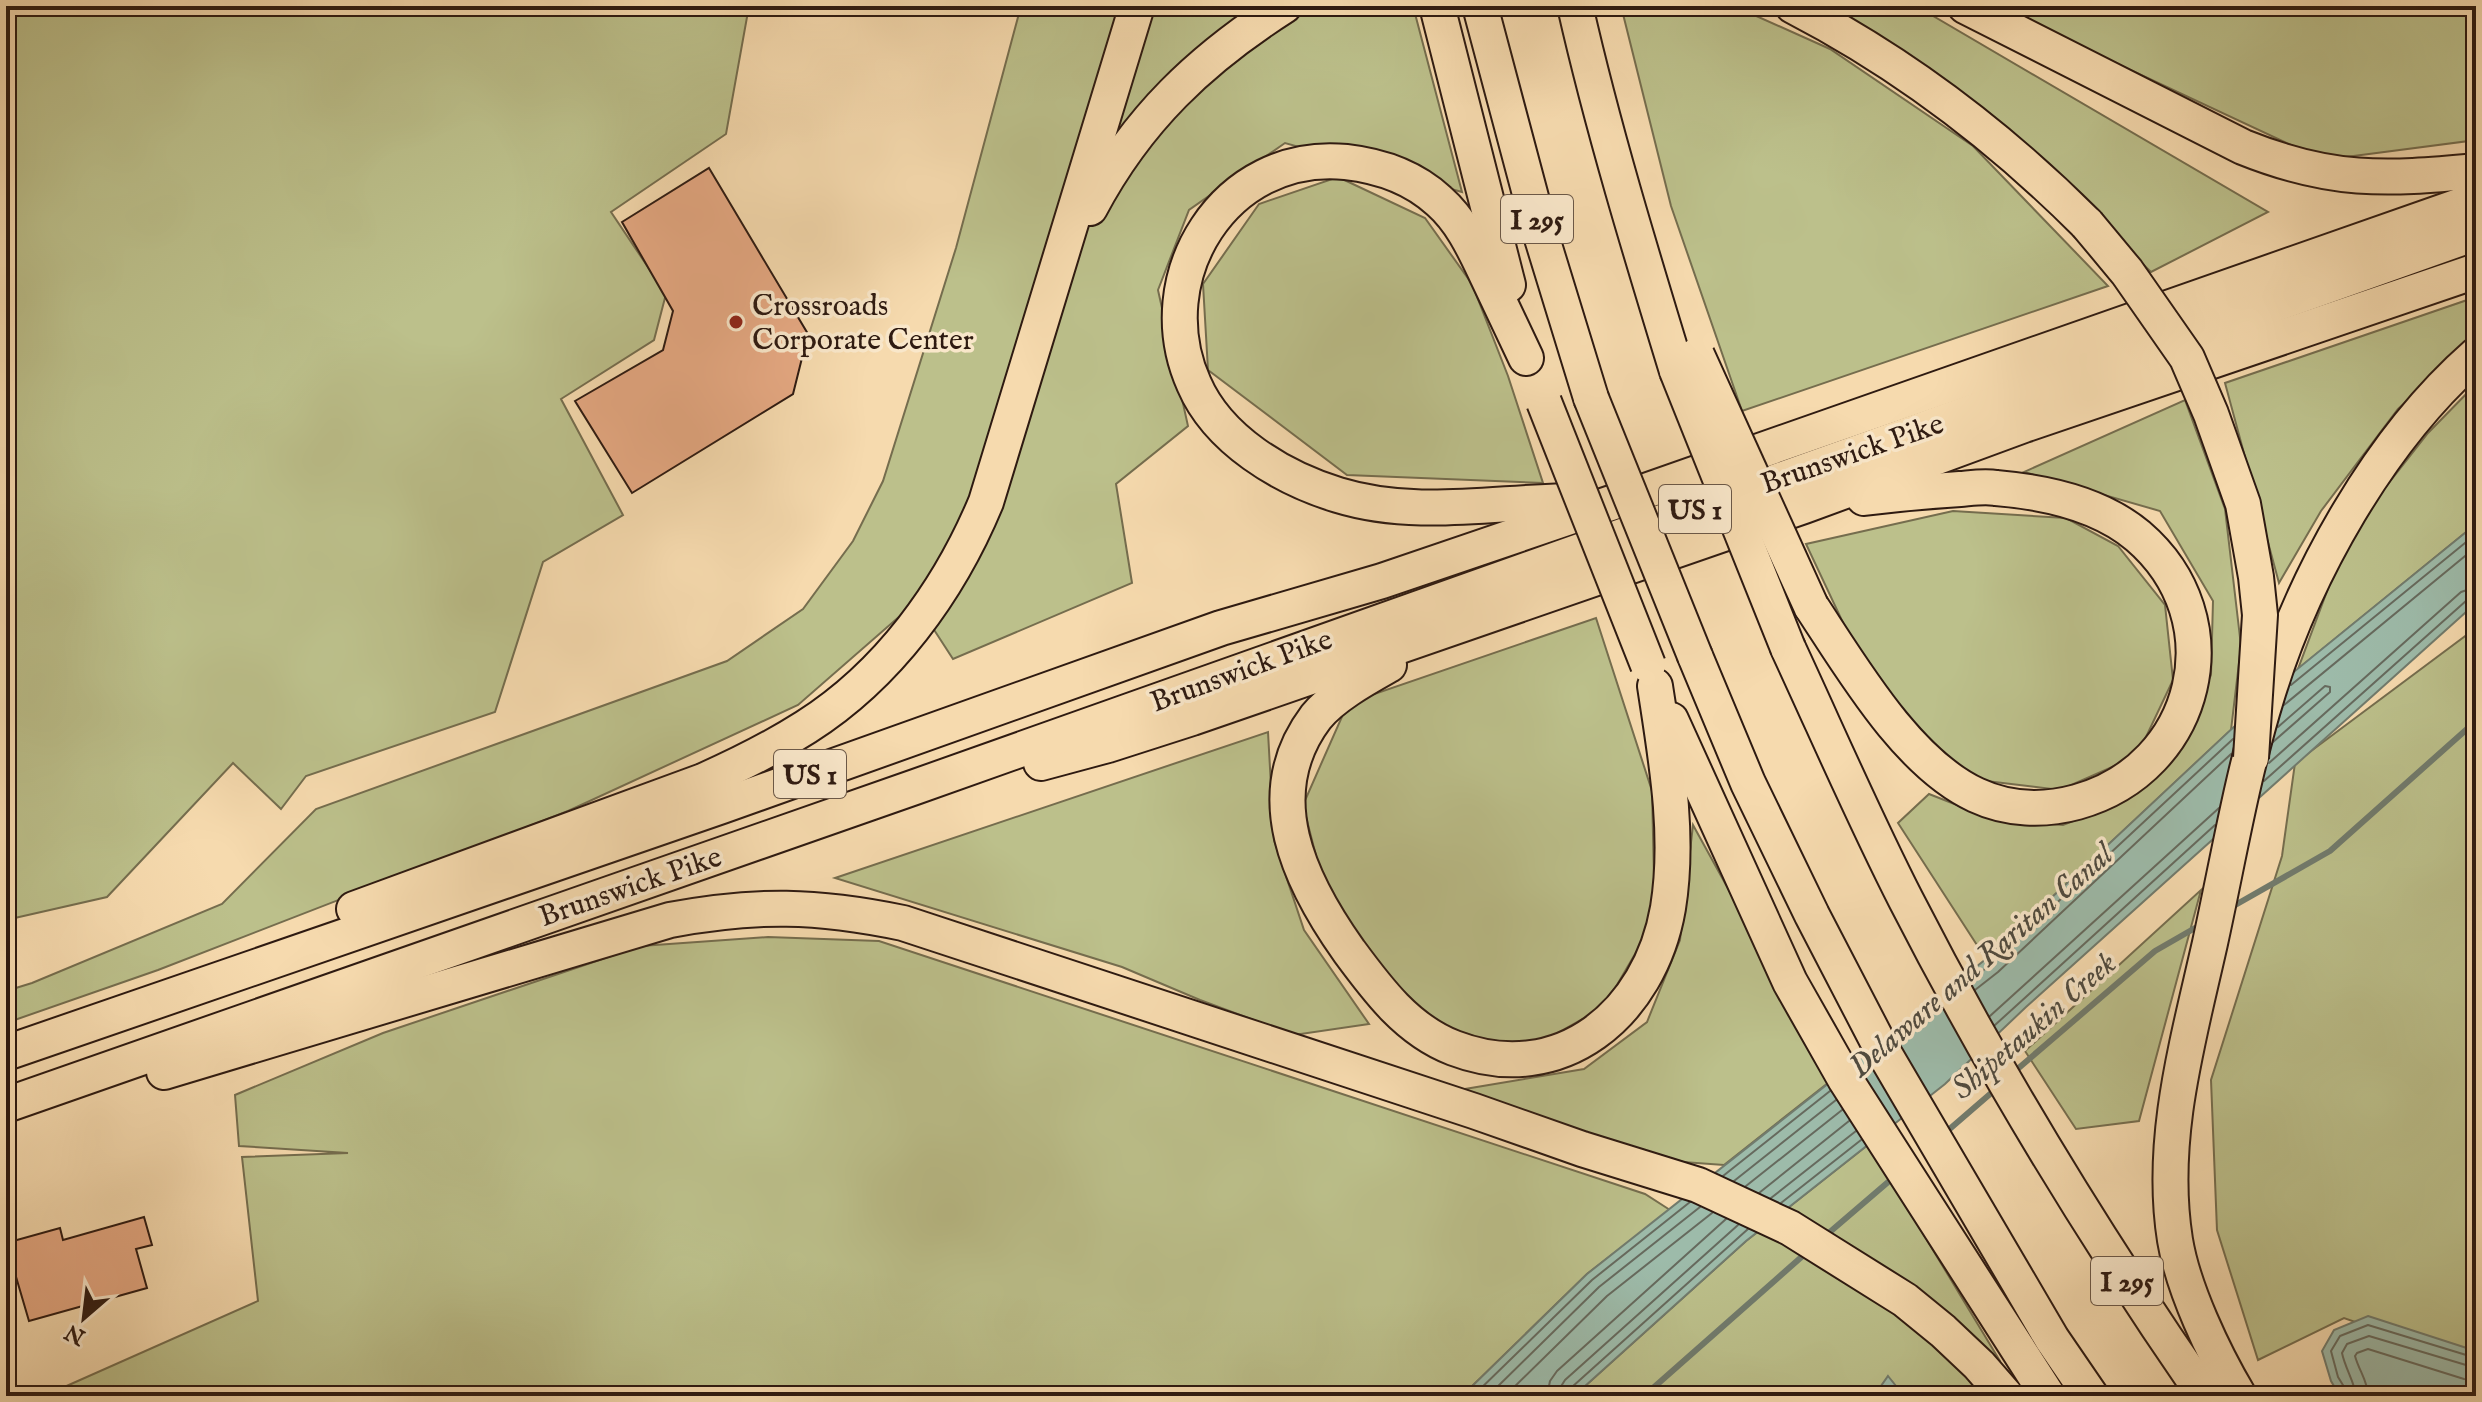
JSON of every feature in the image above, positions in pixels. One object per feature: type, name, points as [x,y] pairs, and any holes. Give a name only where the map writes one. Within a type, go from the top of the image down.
[{"type":"highway","points":[[6,1042],[261,943],[703,781],[755,757],[807,727],[883,663],[917,623],[969,543],[986,502],[1137,6]]},
{"type":"highway","points":[[1056,277],[1102,185],[1127,147],[1164,101],[1211,57],[1284,6]]},
{"type":"highway","points":[[1437,6],[1526,358]]},
{"type":"highway","name":"I 295","points":[[1480,6],[1541,235],[1591,398],[1748,783],[1880,1046],[2052,1339],[2091,1396]]},
{"type":"highway","name":"I 295","points":[[1575,6],[1621,183],[1788,648],[1904,897],[1961,1004],[2054,1164],[2205,1396]]},
{"type":"highway","points":[[1793,6],[1902,69],[1964,114],[2022,162],[2087,224],[2127,272],[2187,358],[2243,504],[2256,577],[2260,615],[2251,758]]},
{"type":"highway","points":[[1965,6],[2243,147],[2279,161],[2320,172],[2361,177],[2409,177],[2476,171]]},
{"type":"highway","points":[[1617,501],[1554,501],[1478,507],[1383,505],[1302,482],[1271,465],[1237,440],[1213,414],[1194,385],[1179,328],[1185,273],[1194,248],[1209,223],[1228,202],[1277,172],[1335,161],[1394,172],[1440,201],[1459,222],[1526,358],[1544,402],[1651,675],[1790,982],[1845,1079],[2048,1396]]},
{"type":"highway","name":"Brunswick Pike","points":[[6,1053],[722,806],[1209,632],[1382,581],[1617,501],[2476,200]]},
{"type":"highway","name":"Brunswick Pike","points":[[6,1105],[915,787],[2476,233]]},
{"type":"highway","points":[[915,787],[1002,774],[1108,745],[1804,506],[2024,425],[2476,271]]},
{"type":"highway","points":[[2239,1396],[2200,1319],[2185,1279],[2175,1242],[2170,1165],[2172,1126],[2251,758],[2267,696],[2291,629],[2320,564],[2387,455],[2427,405],[2476,355]]},
{"type":"highway","points":[[1687,363],[1811,606],[1857,676],[1919,753],[1952,781],[1976,795],[2003,804],[2032,808],[2063,806],[2090,799],[2121,784],[2163,747],[2178,722],[2189,694],[2194,665],[2189,611],[2176,582],[2158,555],[2111,517],[2084,505],[1993,487],[1923,491],[1804,506]]},
{"type":"highway","points":[[1461,625],[1356,684],[1317,715],[1302,740],[1292,767],[1287,795],[1288,824],[1294,852],[1307,880],[1334,930],[1367,977],[1401,1015],[1424,1033],[1452,1048],[1479,1056],[1508,1060],[1537,1058],[1558,1053],[1585,1039],[1608,1023],[1629,1001],[1646,976],[1660,945],[1668,907],[1672,859],[1667,769],[1651,675]]},
{"type":"highway","points":[[6,1117],[264,1043],[670,920],[731,910],[807,908],[855,913],[903,923],[1698,1185],[1757,1211],[1825,1249],[1905,1300],[1979,1365],[2006,1396]]},
{"type":"green space","points":[[6,6],[749,6],[726,134],[611,212],[666,294],[654,340],[561,399],[623,515],[543,562],[495,712],[306,776],[281,809],[233,763],[107,897],[6,920]]},
{"type":"green space","points":[[1021,6],[1413,6],[1462,192],[1285,143],[1189,210],[1158,290],[1188,426],[1116,484],[1132,583],[953,659],[916,602],[798,705],[568,811],[158,970],[6,1023],[6,991],[222,904],[316,809],[727,661],[803,609],[853,541],[883,481],[956,248]]},
{"type":"green space","points":[[1621,6],[1734,6],[1830,49],[1973,146],[2108,286],[1742,411],[1671,206]]},
{"type":"green space","points":[[1809,6],[1916,6],[2268,212],[2151,272],[2007,134]]},
{"type":"green space","points":[[1994,6],[2476,6],[2476,140],[2323,160]]},
{"type":"green space","points":[[1338,177],[1425,218],[1472,284],[1508,376],[1543,483],[1347,475],[1208,370],[1203,284],[1259,204]]},
{"type":"green space","points":[[2476,297],[2476,339],[2398,409],[2321,511],[2279,583],[2225,383]]},
{"type":"green space","points":[[2476,384],[2476,524],[2298,669],[2348,535],[2428,433]]},
{"type":"green space","points":[[2185,400],[2225,509],[2241,646],[2231,730],[1986,959],[1898,823],[1929,794],[1995,820],[2063,825],[2125,801],[2178,747],[2211,675],[2213,601],[2160,511],[2024,472]]},
{"type":"green space","points":[[1953,511],[2066,518],[2118,546],[2165,605],[2173,680],[2137,756],[2060,790],[1978,780],[1908,730],[1853,644],[1806,544]]},
{"type":"green space","points":[[1596,618],[1652,791],[1655,920],[1604,1007],[1529,1049],[1454,1041],[1407,1001],[1325,891],[1303,805],[1348,703]]},
{"type":"green space","points":[[2476,628],[2476,1364],[2344,1318],[2258,1360],[2217,1230],[2211,1080],[2282,856],[2295,763]]},
{"type":"green space","points":[[1268,732],[1274,840],[1304,930],[1369,1024],[1294,1035],[1122,967],[835,878]]},
{"type":"green space","points":[[1693,825],[1833,1079],[1724,1165],[1683,1162],[1508,1109],[1465,1089],[1584,1069],[1647,1022],[1680,940]]},
{"type":"green space","points":[[2201,890],[2139,1121],[2076,1129],[2025,1051]]},
{"type":"green space","points":[[768,937],[879,941],[1645,1194],[1670,1210],[1587,1274],[1462,1396],[44,1396],[258,1301],[242,1157],[348,1153],[239,1146],[235,1095],[383,1033],[641,946]]},
{"type":"green space","points":[[1869,1144],[2000,1361],[1975,1384],[1983,1396],[1904,1396],[1888,1377],[1874,1396],[1574,1396],[1746,1241]]},
{"type":"water","points":[[2476,524],[2476,603],[2026,1007],[1945,1084],[1746,1241],[1574,1396],[1462,1396],[1587,1274],[1986,959],[2285,679]]},
{"type":"water","points":[[2368,1316],[2476,1351],[2476,1396],[2340,1396],[2331,1381],[2322,1351],[2334,1330]]},
{"type":"water","points":[[1888,1376],[1904,1396],[1874,1396]]},
{"type":"building","name":"Crossroads Corporate Center","points":[[709,168],[808,334],[793,394],[632,493],[575,401],[663,350],[673,311],[622,222]]},
{"type":"building","points":[[144,1217],[152,1245],[136,1249],[147,1288],[29,1321],[14,1270],[6,1272],[6,1243],[60,1228],[63,1240]]},
{"type":"waterway","name":"Shipetaukin Creek","points":[[2230,908],[2330,851],[2476,721]]},
{"type":"waterway","name":"Shipetaukin Creek","points":[[2014,1072],[2155,951],[2202,924]]},
{"type":"waterway","name":"Shipetaukin Creek","points":[[1945,1133],[1997,1088]]},
{"type":"waterway","name":"Shipetaukin Creek","points":[[1824,1237],[1894,1177]]},
{"type":"waterway","name":"Shipetaukin Creek","points":[[1644,1396],[1806,1253]]},
{"type":"place","name":"Crossroads Corporate Center","points":[[736,322]]},
{"type":"water label","name":"Delaware and Raritan Canal","points":[[1980,960]]}]
